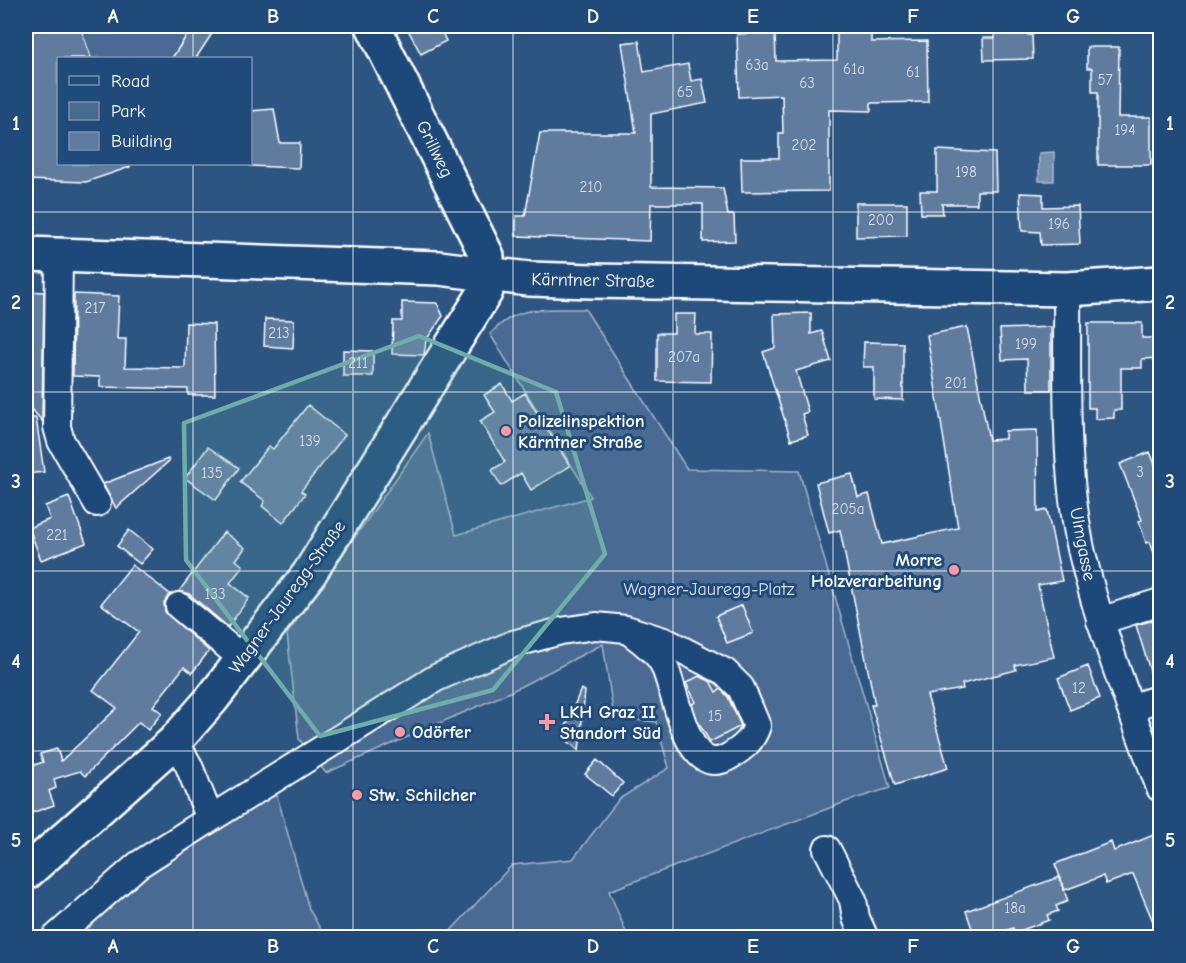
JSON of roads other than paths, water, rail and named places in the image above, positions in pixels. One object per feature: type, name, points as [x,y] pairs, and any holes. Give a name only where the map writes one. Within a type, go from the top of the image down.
[{"type":"main road","name":"Grillweg","points":[[373,26],[487,256],[486,275]]},
{"type":"main road","name":"Kärntner Straße","points":[[26,254],[439,268],[486,275],[592,281],[1067,289],[1161,283]]},
{"type":"main road","name":"Wagner-Jauregg-Straße","points":[[26,873],[182,753],[243,659],[309,574],[385,456],[477,309],[486,291],[486,275]]},
{"type":"street","points":[[58,256],[57,427],[61,441],[97,503]]},
{"type":"street","name":"Ulmgasse","points":[[1067,289],[1069,452],[1081,547],[1100,621],[1161,788]]},
{"type":"street","points":[[1100,621],[1161,602]]},
{"type":"street","points":[[179,606],[243,659]]},
{"type":"street","points":[[55,938],[138,865],[436,678],[485,654],[561,631],[596,626],[626,629],[667,642],[725,672],[741,688],[757,726],[753,737],[741,749],[723,760],[710,761],[697,753],[684,728],[662,661],[626,629]]},
{"type":"street","points":[[1130,708],[1161,698]]},
{"type":"street","points":[[182,753],[210,819]]},
{"type":"street","points":[[827,849],[853,900],[856,918],[866,938]]},
{"type":"place","name":"Polizeiinspektion Kärntner Straße","points":[[506,431]]},
{"type":"place","name":"Morre Holzverarbeitung","points":[[954,570]]},
{"type":"place","name":"LKH Graz II Standort Süd","points":[[547,722]]},
{"type":"place","name":"Odörfer","points":[[400,732]]},
{"type":"place","name":"Stw. Schilcher","points":[[357,795]]},
{"type":"park label","name":"Wagner-Jauregg-Platz","points":[[709,589]]}]
